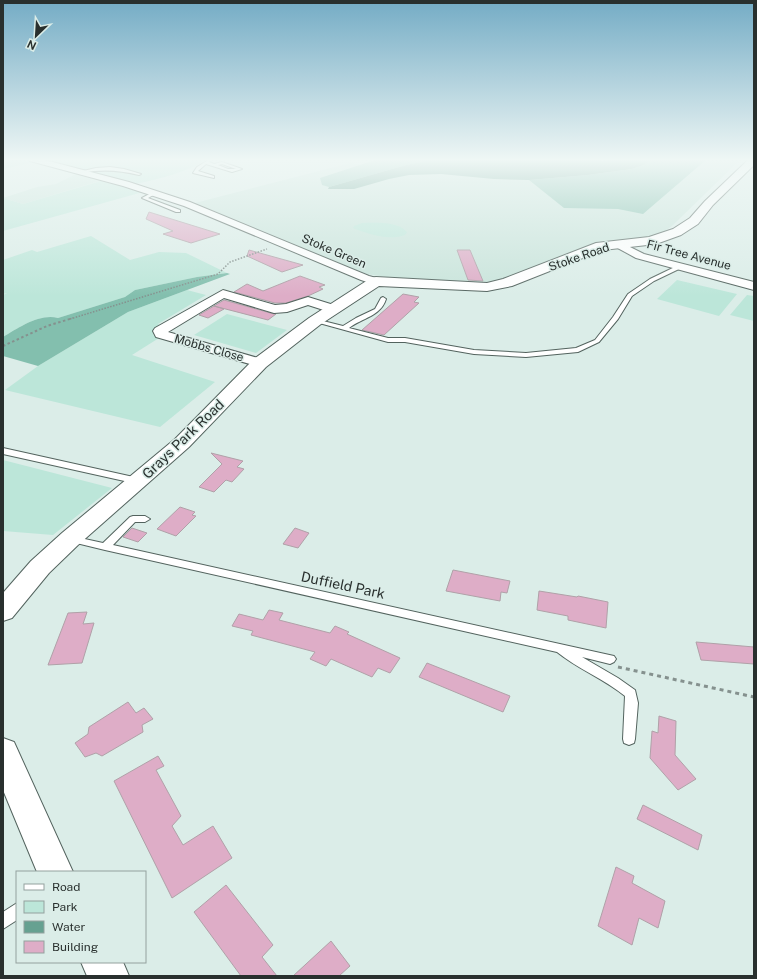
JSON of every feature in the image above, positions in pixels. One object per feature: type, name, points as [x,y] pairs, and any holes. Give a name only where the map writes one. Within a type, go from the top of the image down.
[{"type":"main road","name":"Stoke Road","points":[[380,290],[487,287],[507,283],[602,246],[651,241],[677,232],[694,221],[707,205]]},
{"type":"main road","name":"Grays Park Road","points":[[3,611],[40,567],[70,539],[140,481],[182,443],[260,363],[315,321],[320,302],[380,290]]},
{"type":"main road","points":[[3,752],[55,871]]},
{"type":"main road","points":[[102,963],[109,976]]},
{"type":"street","name":"Stoke Green","points":[[190,205],[206,210],[365,278],[380,290]]},
{"type":"street","name":"Fir Tree Avenue","points":[[618,244],[640,256],[754,286]]},
{"type":"street","points":[[209,288],[223,294],[281,310],[320,302]]},
{"type":"street","name":"Mobbs Close","points":[[223,294],[164,328],[160,331],[161,334],[260,363]]},
{"type":"lane","points":[[161,205],[178,211]]},
{"type":"lane","points":[[315,321],[388,340],[406,340],[474,352],[526,355],[578,350],[597,341],[616,318],[630,295],[652,280],[679,267]]},
{"type":"lane","points":[[345,328],[358,319],[377,312],[381,307],[380,290]]},
{"type":"lane","points":[[3,451],[140,481]]},
{"type":"lane","points":[[105,547],[133,519],[145,519]]},
{"type":"lane","name":"Duffield Park","points":[[70,539],[610,658]]},
{"type":"lane","points":[[557,646],[572,658],[621,684],[631,694],[632,703],[629,739]]},
{"type":"lane","points":[[3,922],[16,912]]},
{"type":"path","points":[[3,346],[47,326],[218,274],[230,262],[282,243]]},
{"type":"path","points":[[610,658],[617,666],[754,697]]},
{"type":"shaded area","points":[[199,205],[694,205],[673,225],[660,235],[648,238],[600,241],[496,282],[484,284],[392,278],[367,274],[308,251]]},
{"type":"shaded area","points":[[560,205],[654,205],[643,214],[618,209],[564,208]]},
{"type":"shaded area","points":[[227,273],[230,274],[128,312],[38,366],[3,356],[3,337],[37,319],[51,317],[58,318],[125,297],[135,290],[197,277]]},
{"type":"green space","points":[[3,205],[97,205],[3,231]]},
{"type":"green space","points":[[362,223],[392,224],[403,228],[407,232],[405,235],[399,237],[385,237],[353,228],[354,226]]},
{"type":"green space","points":[[91,236],[130,260],[159,252],[186,253],[227,273],[197,277],[135,290],[125,297],[58,318],[51,317],[37,319],[3,337],[3,295],[7,293],[3,294],[3,260],[32,250],[37,252]]},
{"type":"green space","points":[[677,280],[737,294],[719,316],[657,299]]},
{"type":"green space","points":[[187,290],[206,295],[158,324],[161,326],[153,335],[159,338],[132,355],[215,382],[160,427],[5,390],[38,366],[128,312]]},
{"type":"green space","points":[[747,295],[754,296],[754,321],[730,315]]},
{"type":"green space","points":[[227,314],[287,330],[256,353],[194,335]]},
{"type":"green space","points":[[3,460],[112,488],[53,535],[3,531]]},
{"type":"building","points":[[149,212],[220,234],[191,243],[163,234],[173,231],[146,219]]},
{"type":"building","points":[[249,250],[303,265],[282,272],[247,256]]},
{"type":"building","points":[[457,250],[470,250],[483,281],[468,280]]},
{"type":"building","points":[[300,276],[325,285],[319,287],[323,289],[308,296],[286,303],[275,303],[234,292],[247,284],[263,291]]},
{"type":"building","points":[[403,294],[419,297],[414,302],[419,303],[384,335],[362,330]]},
{"type":"building","points":[[224,300],[276,314],[268,320],[214,306]]},
{"type":"building","points":[[214,306],[224,309],[208,318],[199,315]]},
{"type":"building","points":[[211,453],[243,461],[237,467],[244,469],[232,482],[226,480],[214,492],[199,487],[222,464]]},
{"type":"building","points":[[180,507],[195,512],[192,515],[196,516],[176,536],[157,529]]},
{"type":"building","points":[[132,528],[147,533],[138,542],[123,537]]},
{"type":"building","points":[[295,528],[309,533],[298,548],[283,544]]},
{"type":"building","points":[[453,570],[510,581],[507,593],[501,592],[500,601],[446,591]]},
{"type":"building","points":[[539,591],[578,596],[608,602],[606,628],[568,620],[568,616],[537,610]]},
{"type":"building","points":[[269,610],[283,613],[279,620],[330,633],[335,626],[349,632],[347,634],[400,658],[390,673],[378,668],[372,677],[331,659],[326,666],[310,659],[315,652],[251,635],[253,631],[232,626],[239,614],[263,620]]},
{"type":"building","points":[[87,612],[83,624],[94,623],[82,663],[48,665],[68,613]]},
{"type":"building","points":[[696,642],[754,647],[754,664],[701,660]]},
{"type":"building","points":[[427,663],[510,696],[503,712],[419,677]]},
{"type":"building","points":[[128,702],[136,713],[144,708],[153,719],[142,725],[143,732],[102,756],[96,753],[85,757],[75,743],[88,734],[89,727]]},
{"type":"building","points":[[659,716],[676,721],[675,755],[696,779],[678,790],[650,758],[652,731],[658,733]]},
{"type":"building","points":[[158,756],[164,766],[156,770],[181,816],[172,826],[183,845],[213,826],[232,858],[172,898],[114,781]]},
{"type":"building","points":[[643,805],[702,835],[698,850],[637,819]]},
{"type":"building","points":[[616,867],[634,876],[632,883],[665,901],[658,928],[639,918],[632,945],[598,926]]},
{"type":"building","points":[[226,885],[273,945],[262,957],[277,976],[241,976],[194,912]]},
{"type":"building","points":[[331,941],[350,966],[339,976],[293,976]]}]
